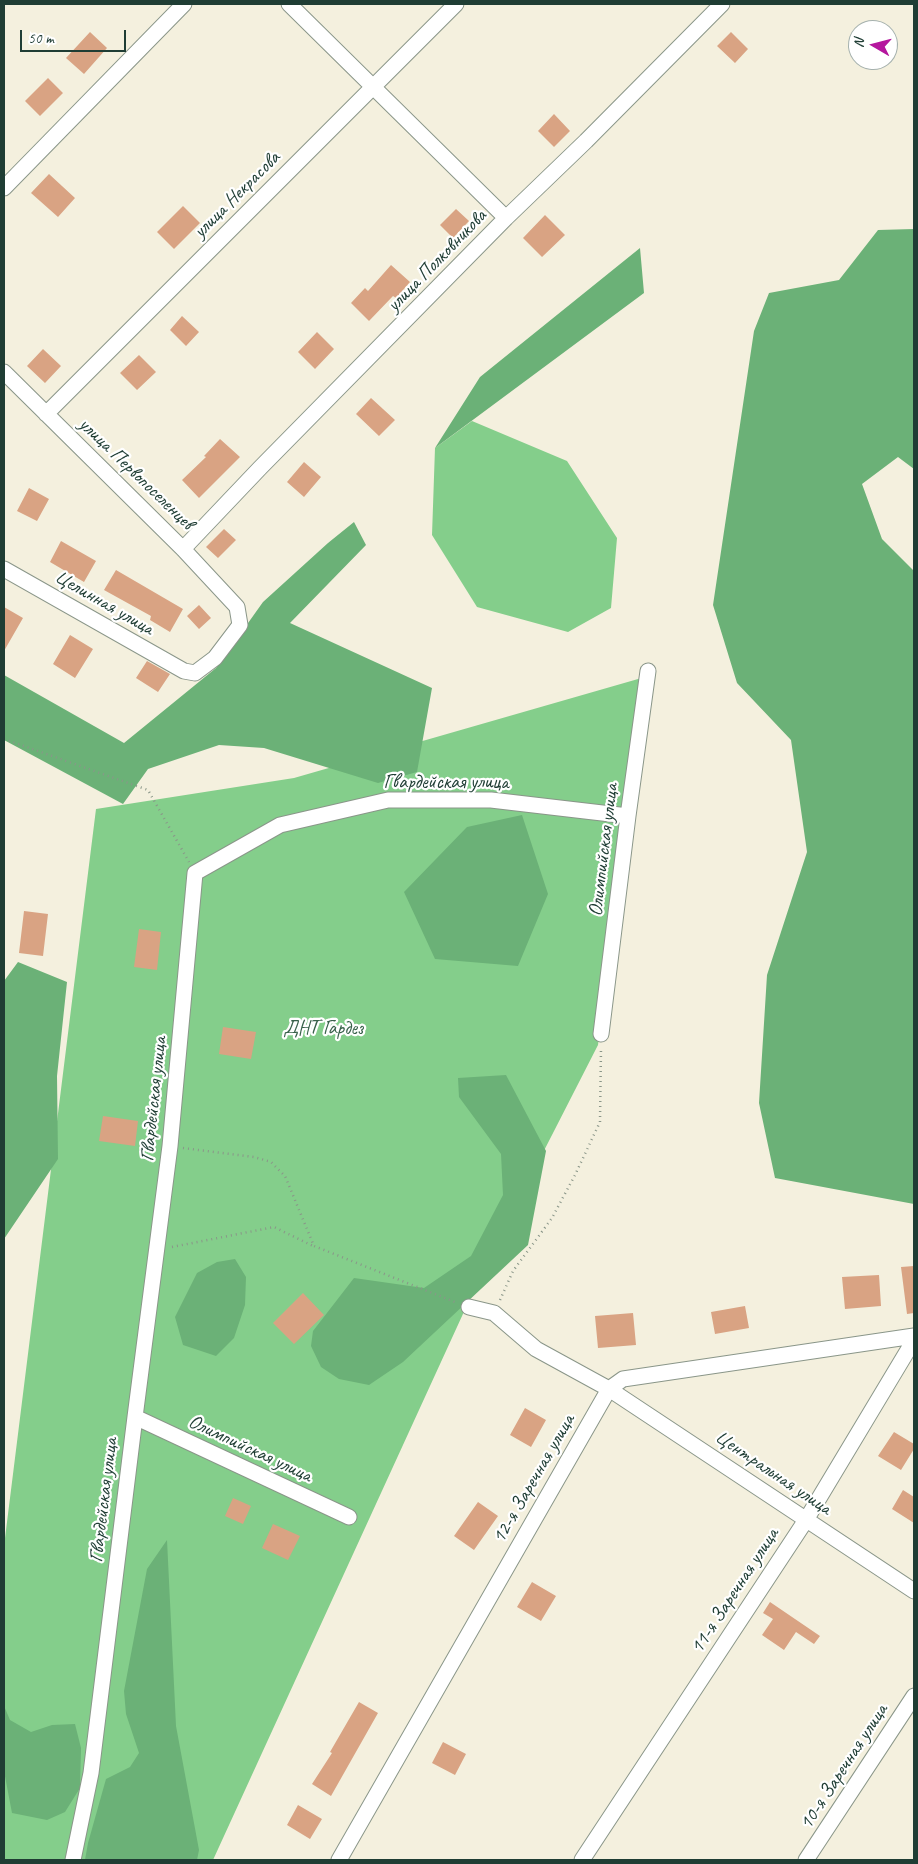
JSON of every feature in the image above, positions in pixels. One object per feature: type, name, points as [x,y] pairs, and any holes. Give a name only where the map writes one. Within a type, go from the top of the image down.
[{"type":"street","points":[[4,188],[184,4]]},
{"type":"street","points":[[289,4],[506,218]]},
{"type":"street","name":"улица Некрасова","points":[[46,414],[456,4]]},
{"type":"street","name":"улица Полковникова","points":[[183,549],[506,218],[586,141],[722,4]]},
{"type":"street","name":"улица Первопоселенцев","points":[[4,372],[183,549],[237,607],[240,625],[215,658],[195,673],[184,672]]},
{"type":"street","name":"Целинная улица","points":[[4,569],[184,672]]},
{"type":"street","name":"Олимпийская улица","points":[[601,1034],[648,671]]},
{"type":"street","name":"Гвардейская улица","points":[[73,1860],[91,1773],[170,1146],[195,873],[280,825],[388,800],[492,800],[628,816]]},
{"type":"street","points":[[468,1307],[494,1313]]},
{"type":"street","name":"Центральная улица","points":[[494,1313],[536,1349],[609,1389],[914,1590]]},
{"type":"street","points":[[609,1389],[623,1379],[914,1336]]},
{"type":"street","name":"11-я Заречная улица","points":[[582,1860],[806,1520],[914,1340]]},
{"type":"street","name":"12-я Заречная улица","points":[[339,1860],[609,1389]]},
{"type":"street","name":"Олимпийская улица","points":[[135,1417],[349,1517]]},
{"type":"street","name":"10-я Заречная улица","points":[[806,1860],[914,1696]]},
{"type":"path","points":[[4,739],[148,790],[195,873]]},
{"type":"path","points":[[494,1313],[513,1271],[556,1209],[575,1175],[600,1122],[601,1034]]},
{"type":"path","points":[[170,1146],[271,1162],[285,1176],[314,1246]]},
{"type":"path","points":[[157,1250],[274,1227],[314,1246],[468,1307]]},
{"type":"green space","points":[[914,229],[914,469],[898,457],[862,484],[882,539],[914,571],[914,1204],[775,1178],[759,1103],[767,975],[807,852],[791,740],[737,683],[713,605],[754,331],[769,293],[839,280],[878,230]]},
{"type":"green space","points":[[640,248],[644,293],[435,448],[480,377]]},
{"type":"green space","points":[[472,421],[567,461],[617,538],[611,608],[568,632],[477,607],[432,535],[435,448]]},
{"type":"green space","points":[[354,522],[366,545],[290,623],[432,688],[417,772],[378,783],[264,748],[219,745],[148,769],[123,804],[4,740],[4,675],[124,743],[216,668],[263,602]]},
{"type":"green space","name":"ДНТ Гардез","points":[[645,677],[598,1045],[484,1268],[213,1860],[4,1860],[4,1546],[96,809],[294,778]]},
{"type":"green space","points":[[522,815],[548,894],[518,966],[435,959],[404,892],[467,827]]},
{"type":"green space","points":[[18,962],[67,982],[57,1076],[58,1159],[4,1239],[4,981]]},
{"type":"green space","points":[[506,1075],[546,1151],[528,1245],[403,1362],[369,1385],[339,1379],[321,1367],[311,1346],[313,1331],[354,1278],[424,1288],[471,1256],[503,1195],[501,1154],[459,1097],[458,1078]]},
{"type":"green space","points":[[235,1259],[246,1277],[245,1305],[234,1338],[216,1356],[183,1345],[175,1317],[197,1273],[217,1262]]},
{"type":"green space","points":[[167,1540],[176,1726],[199,1850],[197,1860],[85,1860],[106,1779],[130,1767],[139,1753],[126,1714],[124,1691],[147,1569]]},
{"type":"green space","points":[[4,1706],[10,1720],[31,1732],[52,1725],[75,1724],[81,1748],[80,1788],[65,1812],[47,1820],[12,1813],[4,1771]]},
{"type":"building","points":[[90,32],[107,48],[84,74],[66,58]]},
{"type":"building","points":[[731,32],[748,49],[735,63],[717,46]]},
{"type":"building","points":[[48,78],[63,93],[40,116],[25,101]]},
{"type":"building","points":[[554,114],[570,131],[554,147],[538,131]]},
{"type":"building","points":[[49,174],[75,198],[58,217],[31,193]]},
{"type":"building","points":[[183,206],[200,223],[174,249],[157,232]]},
{"type":"building","points":[[456,209],[469,221],[453,238],[440,225]]},
{"type":"building","points":[[545,215],[565,235],[542,257],[523,238]]},
{"type":"building","points":[[391,265],[410,282],[396,298],[393,296],[369,321],[351,303],[365,288],[368,291]]},
{"type":"building","points":[[182,316],[199,332],[186,346],[170,330]]},
{"type":"building","points":[[317,332],[334,349],[315,369],[298,352]]},
{"type":"building","points":[[43,349],[61,366],[45,383],[27,366]]},
{"type":"building","points":[[139,355],[156,372],[137,390],[120,373]]},
{"type":"building","points":[[371,398],[395,420],[379,436],[356,414]]},
{"type":"building","points":[[220,439],[240,457],[199,498],[182,480],[206,457],[204,456]]},
{"type":"building","points":[[304,462],[321,477],[304,497],[287,482]]},
{"type":"building","points":[[29,488],[49,499],[37,521],[17,511]]},
{"type":"building","points":[[224,529],[236,540],[218,558],[206,547]]},
{"type":"building","points":[[61,541],[96,561],[84,582],[50,562]]},
{"type":"building","points":[[116,570],[183,609],[170,632],[150,620],[151,616],[104,590]]},
{"type":"building","points":[[199,605],[211,618],[199,629],[187,616]]},
{"type":"building","points":[[4,607],[23,618],[4,651]]},
{"type":"building","points":[[70,635],[93,649],[75,678],[53,664]]},
{"type":"building","points":[[147,661],[170,674],[158,692],[136,678]]},
{"type":"building","points":[[24,911],[48,914],[43,956],[19,953]]},
{"type":"building","points":[[139,929],[161,932],[157,970],[134,967]]},
{"type":"building","points":[[223,1027],[256,1032],[251,1059],[219,1054]]},
{"type":"building","points":[[103,1116],[138,1121],[135,1146],[99,1141]]},
{"type":"building","points":[[914,1266],[914,1313],[907,1314],[901,1267]]},
{"type":"building","points":[[879,1275],[881,1306],[845,1309],[842,1277]]},
{"type":"building","points":[[303,1293],[324,1315],[294,1344],[273,1323]]},
{"type":"building","points":[[745,1306],[749,1328],[715,1334],[711,1312]]},
{"type":"building","points":[[633,1313],[636,1345],[598,1348],[595,1316]]},
{"type":"building","points":[[525,1408],[546,1420],[531,1447],[510,1435]]},
{"type":"building","points":[[894,1432],[914,1444],[914,1449],[901,1470],[878,1456]]},
{"type":"building","points":[[903,1490],[914,1497],[914,1523],[892,1509]]},
{"type":"building","points":[[233,1498],[251,1506],[243,1524],[225,1516]]},
{"type":"building","points":[[478,1502],[498,1516],[474,1550],[454,1536]]},
{"type":"building","points":[[273,1524],[300,1536],[288,1560],[262,1548]]},
{"type":"building","points":[[532,1582],[556,1596],[541,1621],[517,1607]]},
{"type":"building","points":[[770,1602],[820,1636],[814,1644],[796,1632],[784,1650],[762,1635],[773,1619],[763,1613]]},
{"type":"building","points":[[359,1702],[378,1713],[331,1796],[312,1784],[332,1753],[330,1752]]},
{"type":"building","points":[[443,1742],[466,1754],[455,1775],[432,1763]]},
{"type":"building","points":[[298,1805],[322,1819],[310,1839],[287,1825]]}]
